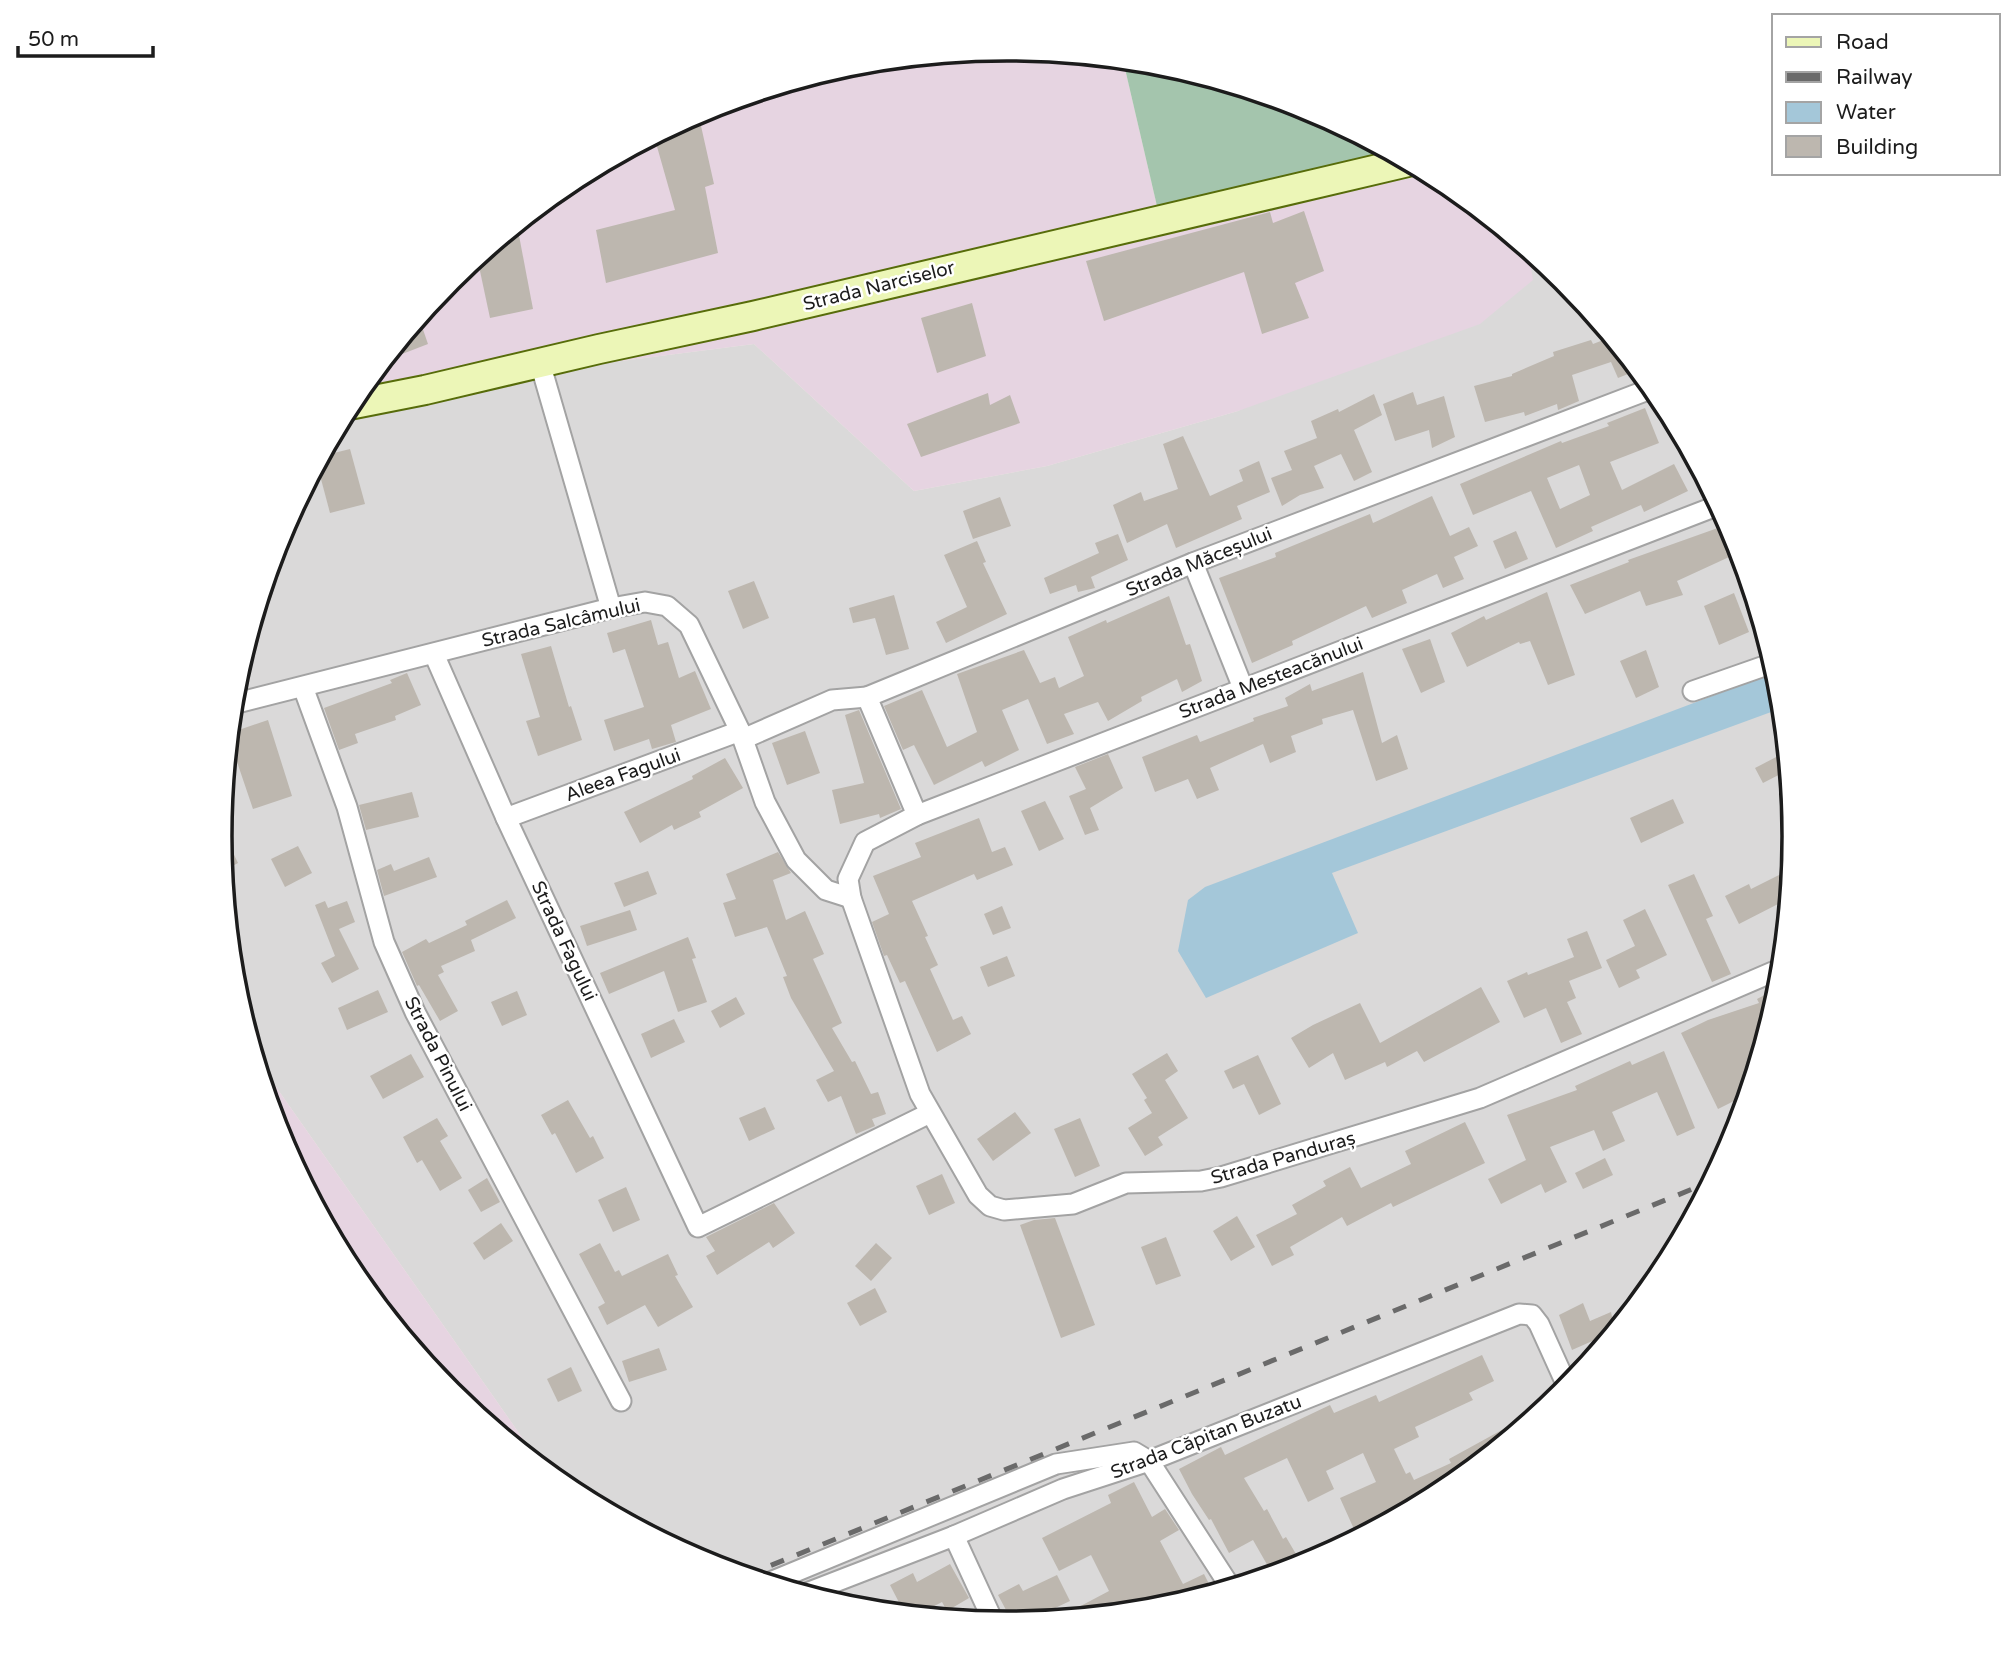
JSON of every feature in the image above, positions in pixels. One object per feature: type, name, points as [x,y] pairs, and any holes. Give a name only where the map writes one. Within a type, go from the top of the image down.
[{"type":"main road","name":"Strada Narciselor","points":[[365,402],[753,316],[1395,165]]},
{"type":"street","points":[[540,363],[611,608]]},
{"type":"street","name":"Strada Măceșului","points":[[741,735],[832,700],[867,697],[1194,563],[1642,392]]},
{"type":"street","name":"Strada Mesteacănului","points":[[849,889],[865,842],[917,815],[1709,509]]},
{"type":"street","points":[[1194,563],[1243,688]]},
{"type":"street","name":"Strada Salcâmului","points":[[244,701],[611,608],[645,602],[667,606],[689,625],[741,735],[765,802],[796,860],[826,890],[849,889]]},
{"type":"street","name":"Strada Fagului","points":[[434,654],[506,818],[698,1227],[930,1113]]},
{"type":"street","points":[[1693,691],[1763,667]]},
{"type":"street","name":"Strada Pinului","points":[[303,687],[346,807],[384,942],[410,1000],[621,1401]]},
{"type":"street","points":[[867,697],[917,815]]},
{"type":"street","name":"Aleea Fagului","points":[[506,818],[741,735]]},
{"type":"street","name":"Strada Panduraș","points":[[849,889],[920,1094],[978,1195],[990,1206],[1004,1210],[1073,1204],[1126,1183],[1201,1181],[1221,1177],[1479,1098],[1770,973]]},
{"type":"street","name":"Strada Căpitan Buzatu","points":[[819,1588],[954,1536],[1063,1489],[1149,1461],[1519,1314],[1532,1315],[1539,1324],[1563,1377]]},
{"type":"street","points":[[781,1578],[1056,1464],[1134,1452],[1149,1461],[1226,1580]]},
{"type":"street","points":[[954,1536],[989,1611]]},
{"type":"shaded area","points":[[956,63],[1058,63],[1126,71],[1160,219],[1415,178],[1479,221],[1518,254],[1531,266],[1533,280],[1480,324],[1238,411],[1047,466],[914,491],[754,344],[372,393],[424,325],[459,288],[535,221],[619,165],[710,120],[758,102],[856,76]]},
{"type":"shaded area","points":[[1519,255],[1590,325],[1652,406],[1678,449],[1723,540],[1756,636],[1776,735],[1782,836],[1776,938],[1756,1037],[1723,1133],[1678,1224],[1652,1267],[1590,1348],[1555,1385],[1479,1452],[1395,1508],[1350,1532],[1256,1571],[1208,1585],[1158,1597],[1058,1610],[1007,1612],[906,1605],[856,1597],[758,1571],[710,1553],[619,1508],[528,1446],[271,1080],[258,1037],[238,938],[233,887],[233,786],[238,735],[258,636],[273,587],[312,494],[336,449],[372,393],[754,344],[914,491],[1047,466],[1238,411]]},
{"type":"shaded area","points":[[271,1080],[528,1446],[459,1385],[424,1348],[362,1267],[312,1179]]},
{"type":"green space","points":[[1126,71],[1158,76],[1256,102],[1304,120],[1379,156],[1160,219]]},
{"type":"water","points":[[1765,676],[1772,712],[1332,873],[1358,933],[1206,998],[1178,951],[1188,900],[1205,887]]},
{"type":"building","points":[[701,124],[714,184],[705,187],[718,253],[606,283],[596,230],[675,210],[657,145]]},
{"type":"building","points":[[1304,211],[1324,271],[1295,283],[1309,318],[1262,334],[1244,272],[1104,321],[1086,261],[1270,212],[1273,223]]},
{"type":"building","points":[[519,235],[533,309],[490,318],[480,269]]},
{"type":"building","points":[[972,303],[986,356],[937,373],[921,318]]},
{"type":"building","points":[[422,327],[428,344],[400,355]]},
{"type":"building","points":[[1591,340],[1593,344],[1602,340],[1628,374],[1618,378],[1611,362],[1572,375],[1579,401],[1558,410],[1557,404],[1525,416],[1524,412],[1485,422],[1474,386],[1512,376],[1554,356],[1553,352]]},
{"type":"building","points":[[1413,392],[1417,405],[1444,396],[1455,437],[1432,448],[1429,430],[1395,441],[1383,404]]},
{"type":"building","points":[[988,393],[990,405],[1010,395],[1020,423],[921,457],[907,424]]},
{"type":"building","points":[[1374,394],[1382,415],[1354,430],[1372,472],[1354,481],[1341,454],[1314,466],[1324,488],[1300,495],[1282,506],[1271,478],[1292,470],[1284,451],[1317,438],[1311,421],[1338,409],[1339,412]]},
{"type":"building","points":[[1645,408],[1659,443],[1610,462],[1622,490],[1674,464],[1688,491],[1644,512],[1641,505],[1591,527],[1593,531],[1556,548],[1531,491],[1473,515],[1460,484],[1561,441],[1562,443],[1609,426],[1607,423]],"holes":[[[1579,465],[1590,495],[1560,509],[1547,478]]]},
{"type":"building","points":[[1183,436],[1210,496],[1243,481],[1239,470],[1259,461],[1270,492],[1237,506],[1242,519],[1176,548],[1167,524],[1127,543],[1113,505],[1141,492],[1144,501],[1178,489],[1163,444]]},
{"type":"building","points":[[350,449],[365,504],[330,513],[321,478],[334,453]]},
{"type":"building","points":[[1432,496],[1450,536],[1469,527],[1478,546],[1454,557],[1464,579],[1443,588],[1437,574],[1402,590],[1407,603],[1372,618],[1366,606],[1292,641],[1293,645],[1252,663],[1219,578],[1276,557],[1275,553],[1370,514],[1373,523]]},
{"type":"building","points":[[1000,497],[1011,526],[973,539],[963,511]]},
{"type":"building","points":[[1718,528],[1729,557],[1677,581],[1683,595],[1646,606],[1640,591],[1585,614],[1570,585],[1629,562],[1628,560]]},
{"type":"building","points":[[1516,531],[1528,559],[1505,569],[1493,541]]},
{"type":"building","points":[[1118,534],[1128,560],[1091,577],[1095,588],[1078,592],[1076,585],[1050,594],[1044,578],[1099,553],[1095,543]]},
{"type":"building","points":[[977,541],[986,562],[983,563],[1007,614],[946,643],[936,622],[967,607],[944,555]]},
{"type":"building","points":[[754,581],[769,618],[743,629],[728,591]]},
{"type":"building","points":[[1547,592],[1575,675],[1548,685],[1530,641],[1519,642],[1467,667],[1451,633],[1484,616],[1486,620]]},
{"type":"building","points":[[1734,593],[1749,632],[1719,645],[1704,606]]},
{"type":"building","points":[[894,595],[909,649],[886,655],[875,618],[853,623],[849,608]]},
{"type":"building","points":[[1169,596],[1186,645],[1190,644],[1202,681],[1182,692],[1177,679],[1141,697],[1142,701],[1108,721],[1098,702],[1064,714],[1074,734],[1047,744],[1028,699],[1002,710],[1019,750],[985,767],[982,761],[934,785],[914,745],[903,750],[884,706],[922,690],[947,747],[977,732],[957,674],[1024,650],[1040,683],[1055,677],[1059,688],[1084,676],[1068,637]]},
{"type":"building","points":[[651,620],[658,645],[668,642],[679,678],[695,671],[711,709],[671,725],[676,742],[652,749],[649,739],[614,751],[604,720],[644,707],[625,649],[613,653],[607,633]]},
{"type":"building","points":[[1430,639],[1445,682],[1421,693],[1402,649]]},
{"type":"building","points":[[551,646],[582,740],[538,756],[526,721],[540,717],[521,654]]},
{"type":"building","points":[[1646,650],[1659,687],[1636,698],[1620,661]]},
{"type":"building","points":[[1363,672],[1382,743],[1397,735],[1408,769],[1376,781],[1353,710],[1322,719],[1323,724],[1291,736],[1296,752],[1270,763],[1263,744],[1210,768],[1219,790],[1197,799],[1188,779],[1155,792],[1142,757],[1197,735],[1200,742],[1254,721],[1253,718],[1288,706],[1285,698],[1310,684],[1312,691]]},
{"type":"building","points":[[407,673],[421,705],[395,716],[396,720],[355,734],[358,743],[339,750],[324,708],[392,683],[390,680]]},
{"type":"building","points":[[859,710],[901,809],[880,818],[879,814],[840,824],[832,790],[864,783],[845,715]]},
{"type":"building","points":[[268,720],[292,796],[253,809],[236,758],[239,730]]},
{"type":"building","points":[[805,731],[820,773],[787,785],[772,743]]},
{"type":"building","points":[[1108,754],[1123,788],[1090,808],[1099,830],[1085,835],[1069,796],[1086,789],[1075,767]]},
{"type":"building","points":[[1778,756],[1780,774],[1763,783],[1755,768]]},
{"type":"building","points":[[725,758],[743,788],[699,812],[701,817],[674,830],[672,825],[640,843],[624,812],[693,779],[692,776]]},
{"type":"building","points":[[412,792],[419,817],[366,830],[359,805]]},
{"type":"building","points":[[1673,799],[1684,823],[1641,843],[1630,818]]},
{"type":"building","points":[[1045,801],[1064,839],[1039,851],[1021,811]]},
{"type":"building","points":[[979,818],[992,852],[1005,847],[1013,865],[977,880],[974,874],[912,901],[938,965],[930,969],[953,1020],[962,1016],[971,1034],[937,1052],[905,981],[900,983],[887,955],[884,956],[872,922],[889,914],[873,876],[921,857],[915,843]]},
{"type":"building","points":[[298,846],[312,873],[285,887],[271,859]]},
{"type":"building","points":[[232,851],[238,863],[233,866]]},
{"type":"building","points":[[778,852],[791,873],[773,880],[786,920],[805,911],[824,954],[813,959],[842,1023],[832,1028],[852,1062],[855,1061],[871,1094],[878,1092],[886,1114],[872,1119],[875,1126],[856,1134],[841,1096],[828,1102],[816,1080],[834,1071],[791,998],[783,977],[787,976],[767,927],[735,937],[723,903],[736,899],[726,874]]},
{"type":"building","points":[[429,857],[437,877],[384,896],[377,870],[391,864],[394,871]]},
{"type":"building","points":[[648,871],[657,894],[624,907],[614,883]]},
{"type":"building","points":[[1694,874],[1713,916],[1706,919],[1731,974],[1712,982],[1668,885]]},
{"type":"building","points":[[1781,874],[1779,903],[1739,924],[1725,896],[1749,884],[1751,889]]},
{"type":"building","points":[[507,900],[516,918],[471,940],[475,951],[441,966],[444,972],[438,975],[458,1011],[440,1021],[419,985],[417,986],[402,952],[426,939],[429,943],[467,925],[465,921]]},
{"type":"building","points":[[325,901],[328,908],[347,901],[355,922],[339,929],[359,969],[332,983],[321,963],[335,956],[315,905]]},
{"type":"building","points":[[1002,906],[1011,928],[993,935],[984,914]]},
{"type":"building","points":[[1645,909],[1667,955],[1636,970],[1640,978],[1619,988],[1606,960],[1635,946],[1623,920]]},
{"type":"building","points":[[630,910],[637,930],[587,946],[580,926]]},
{"type":"building","points":[[1587,931],[1602,968],[1569,981],[1576,998],[1567,1002],[1582,1034],[1561,1043],[1546,1008],[1524,1018],[1507,981],[1574,957],[1567,939]]},
{"type":"building","points":[[688,937],[696,958],[692,959],[707,1002],[678,1012],[664,971],[609,994],[600,973]]},
{"type":"building","points":[[1007,956],[1015,976],[988,987],[980,967]]},
{"type":"building","points":[[1481,987],[1500,1022],[1424,1062],[1417,1051],[1387,1067],[1385,1062],[1345,1080],[1333,1053],[1309,1068],[1291,1038],[1360,1003],[1380,1043]]},
{"type":"building","points":[[378,990],[388,1012],[347,1030],[338,1008]]},
{"type":"building","points":[[517,991],[527,1015],[502,1026],[491,1002]]},
{"type":"building","points":[[1766,995],[1741,1086],[1736,1100],[1718,1109],[1681,1033],[1708,1020],[1759,1003],[1757,999]]},
{"type":"building","points":[[736,997],[745,1014],[720,1028],[711,1011]]},
{"type":"building","points":[[674,1019],[685,1042],[651,1058],[641,1034]]},
{"type":"building","points":[[1664,1051],[1695,1128],[1677,1136],[1657,1092],[1612,1112],[1625,1141],[1603,1151],[1594,1130],[1550,1147],[1567,1182],[1545,1193],[1541,1184],[1501,1204],[1488,1179],[1526,1160],[1507,1115],[1577,1090],[1575,1086],[1630,1061],[1632,1065]]},
{"type":"building","points":[[1167,1053],[1178,1071],[1165,1080],[1188,1118],[1158,1137],[1163,1145],[1145,1156],[1128,1128],[1152,1113],[1144,1100],[1147,1098],[1132,1074]]},
{"type":"building","points":[[411,1054],[424,1077],[383,1099],[370,1076]]},
{"type":"building","points":[[1258,1055],[1281,1104],[1259,1115],[1244,1084],[1233,1089],[1224,1071]]},
{"type":"building","points":[[568,1100],[590,1138],[593,1136],[604,1158],[576,1173],[555,1133],[552,1135],[541,1115]]},
{"type":"building","points":[[765,1107],[775,1129],[749,1141],[739,1118]]},
{"type":"building","points":[[1015,1112],[1031,1133],[993,1161],[977,1139]]},
{"type":"building","points":[[437,1118],[448,1136],[440,1141],[462,1178],[440,1191],[422,1160],[417,1163],[403,1137]]},
{"type":"building","points":[[1080,1118],[1100,1166],[1075,1177],[1054,1129]]},
{"type":"building","points":[[1465,1122],[1485,1163],[1393,1207],[1391,1203],[1347,1226],[1342,1217],[1290,1247],[1294,1255],[1272,1266],[1256,1235],[1297,1214],[1292,1205],[1326,1186],[1323,1181],[1350,1167],[1361,1188],[1411,1164],[1405,1151]]},
{"type":"building","points":[[1605,1158],[1613,1175],[1583,1189],[1575,1173]]},
{"type":"building","points":[[942,1174],[955,1203],[929,1215],[916,1186]]},
{"type":"building","points":[[487,1178],[500,1202],[481,1212],[468,1190]]},
{"type":"building","points":[[626,1187],[640,1220],[613,1232],[598,1200]]},
{"type":"building","points":[[774,1203],[795,1233],[773,1248],[769,1242],[717,1275],[706,1256],[715,1251],[706,1237]]},
{"type":"building","points":[[1237,1216],[1255,1247],[1231,1261],[1213,1231]]},
{"type":"building","points":[[1055,1218],[1095,1325],[1061,1338],[1020,1225],[1034,1220]]},
{"type":"building","points":[[501,1223],[513,1241],[484,1260],[473,1243]]},
{"type":"building","points":[[1166,1237],[1181,1276],[1156,1285],[1141,1247]]},
{"type":"building","points":[[600,1243],[615,1272],[619,1270],[622,1276],[668,1254],[678,1275],[675,1276],[693,1307],[658,1327],[645,1305],[607,1325],[598,1307],[605,1303],[579,1254]]},
{"type":"building","points":[[876,1243],[892,1258],[871,1281],[855,1266]]},
{"type":"building","points":[[875,1288],[887,1312],[860,1326],[847,1303]]},
{"type":"building","points":[[1583,1303],[1590,1321],[1611,1312],[1613,1320],[1597,1339],[1572,1350],[1559,1315]]},
{"type":"building","points":[[659,1348],[667,1370],[629,1382],[622,1361]]},
{"type":"building","points":[[1482,1355],[1494,1381],[1469,1393],[1473,1400],[1415,1427],[1419,1437],[1394,1449],[1406,1474],[1410,1472],[1414,1480],[1451,1463],[1449,1459],[1511,1425],[1438,1481],[1354,1530],[1340,1498],[1376,1482],[1363,1453],[1326,1471],[1334,1489],[1308,1502],[1287,1458],[1244,1478],[1264,1511],[1267,1509],[1283,1539],[1286,1537],[1297,1556],[1268,1566],[1253,1540],[1229,1553],[1179,1469],[1221,1447],[1225,1455],[1330,1405],[1334,1413],[1376,1395],[1379,1402]]},
{"type":"building","points":[[571,1367],[582,1391],[558,1402],[547,1379]]},
{"type":"building","points":[[1134,1482],[1152,1517],[1165,1509],[1179,1530],[1160,1541],[1183,1584],[1204,1574],[1209,1585],[1158,1597],[1077,1608],[1109,1591],[1091,1555],[1059,1571],[1042,1538],[1111,1503],[1108,1495]]},
{"type":"building","points":[[950,1564],[969,1598],[950,1609],[946,1609],[942,1602],[931,1608],[900,1604],[890,1585],[913,1573],[917,1582]]},
{"type":"building","points":[[1057,1575],[1070,1601],[1050,1610],[1007,1612],[998,1595],[1019,1584],[1023,1591]]},
{"type":"railway","points":[[758,1571],[1698,1187]]}]
